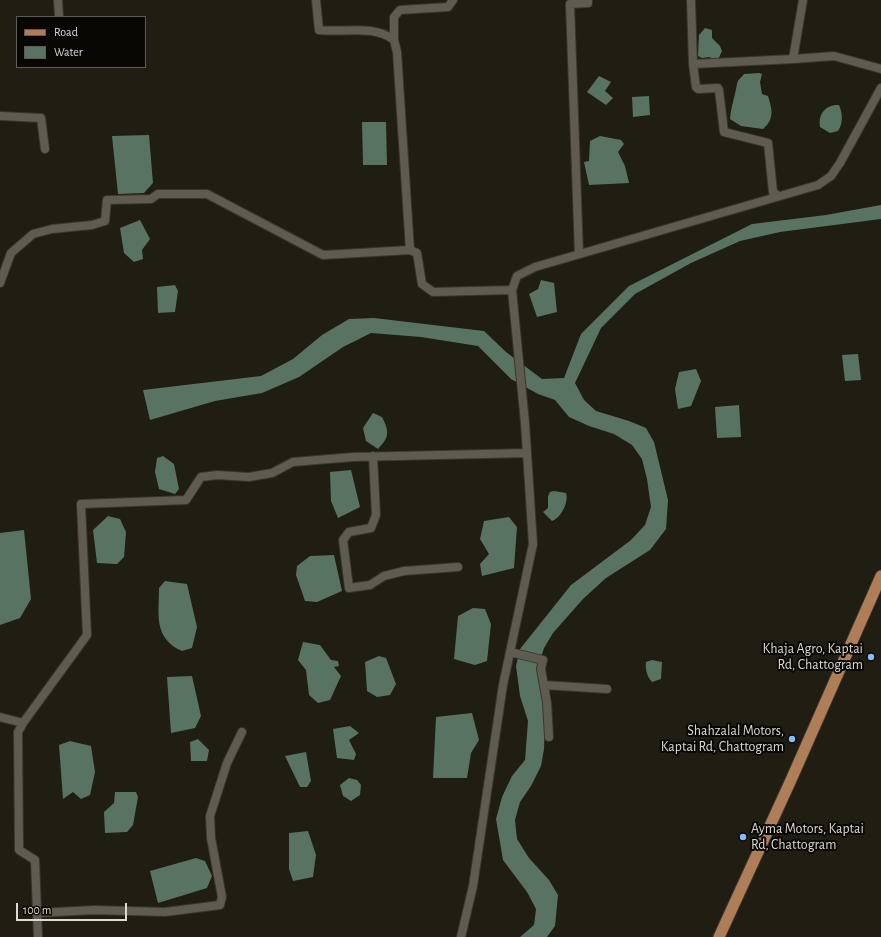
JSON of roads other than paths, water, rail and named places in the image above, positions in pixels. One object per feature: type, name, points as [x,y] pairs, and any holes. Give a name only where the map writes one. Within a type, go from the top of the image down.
[{"type":"main road","points":[[719,937],[791,780],[881,576]]},
{"type":"street","points":[[58,0],[59,16]]},
{"type":"street","points":[[316,0],[319,30],[371,31],[388,35],[394,40]]},
{"type":"street","points":[[410,250],[398,52],[394,40],[394,17],[400,10],[448,6],[453,0]]},
{"type":"street","points":[[578,254],[570,4],[588,3],[588,0]]},
{"type":"street","points":[[691,0],[693,64],[696,87],[719,90],[724,132],[768,142],[773,192],[777,195]]},
{"type":"street","points":[[793,59],[802,0]]},
{"type":"street","points":[[693,64],[834,56],[881,69]]},
{"type":"street","points":[[461,937],[473,886],[503,685],[513,653],[533,544],[527,453],[512,290],[517,276],[536,267],[578,254],[777,195],[798,192],[811,187],[831,176],[840,163],[881,88]]},
{"type":"street","points":[[0,116],[41,118],[44,149]]},
{"type":"street","points":[[0,283],[11,253],[33,234],[52,229],[92,225],[105,221],[106,200],[151,199],[158,194],[207,194],[323,255],[410,250],[417,253],[422,284],[433,292],[512,290]]},
{"type":"street","points":[[38,937],[35,860],[19,850],[18,732],[86,635],[81,504],[186,500],[201,477],[218,475],[249,477],[272,473],[293,462],[374,456],[527,453]]},
{"type":"street","points":[[374,456],[376,515],[371,528],[349,532],[343,540],[349,588],[370,585],[384,576],[404,571],[458,567]]},
{"type":"street","points":[[513,653],[543,660],[541,669],[549,737]]},
{"type":"street","points":[[544,685],[607,689]]},
{"type":"street","points":[[0,717],[23,723]]},
{"type":"street","points":[[37,913],[94,910],[165,912],[220,905],[222,897],[211,838],[210,816],[227,763],[242,732]]},
{"type":"water","points":[[705,28],[712,30],[712,38],[720,46],[722,51],[718,60],[712,60],[710,57],[702,58],[698,56],[699,35]]},
{"type":"water","points":[[744,74],[762,74],[760,82],[762,94],[768,96],[772,114],[767,125],[763,129],[741,126],[730,119],[738,81]]},
{"type":"water","points":[[599,76],[611,82],[605,91],[613,98],[606,105],[587,92]]},
{"type":"water","points":[[649,96],[650,115],[633,117],[632,97]]},
{"type":"water","points":[[835,105],[839,105],[842,115],[842,122],[838,131],[830,133],[820,127],[820,119],[825,110]]},
{"type":"water","points":[[362,122],[386,122],[387,165],[363,165]]},
{"type":"water","points":[[149,135],[153,183],[144,193],[118,194],[112,136]]},
{"type":"water","points":[[600,136],[621,140],[624,144],[618,152],[625,166],[629,183],[589,185],[584,162],[589,161],[590,141]]},
{"type":"water","points":[[881,205],[881,219],[780,232],[740,241],[691,263],[635,294],[601,328],[575,383],[584,400],[596,411],[646,428],[654,442],[668,500],[666,529],[650,550],[606,578],[583,599],[553,633],[544,648],[539,664],[545,723],[544,749],[541,766],[531,786],[520,802],[515,820],[517,839],[529,858],[549,880],[558,895],[555,926],[547,937],[520,937],[534,925],[536,909],[527,892],[503,860],[496,819],[502,797],[512,776],[525,760],[528,721],[520,696],[516,666],[520,649],[571,585],[631,540],[645,525],[651,507],[647,479],[642,459],[632,445],[614,434],[589,426],[569,417],[555,400],[538,394],[511,379],[478,346],[421,337],[371,333],[343,347],[299,377],[262,393],[215,401],[150,420],[143,390],[261,376],[293,359],[322,335],[349,319],[374,318],[484,331],[506,352],[542,379],[564,378],[581,334],[629,286],[752,224],[826,215]]},
{"type":"water","points":[[140,220],[150,239],[142,250],[143,259],[134,262],[124,253],[120,228]]},
{"type":"water","points":[[541,280],[554,283],[557,312],[537,317],[529,294],[538,289]]},
{"type":"water","points":[[175,285],[178,291],[175,312],[158,313],[157,287]]},
{"type":"water","points":[[858,354],[861,380],[845,381],[842,355]]},
{"type":"water","points":[[696,369],[701,381],[691,406],[678,409],[675,389],[679,372]]},
{"type":"water","points":[[739,405],[741,437],[717,438],[715,407]]},
{"type":"water","points":[[373,413],[382,417],[387,431],[386,438],[378,449],[366,441],[363,428]]},
{"type":"water","points":[[163,456],[174,464],[179,489],[175,494],[159,489],[155,472],[157,458]]},
{"type":"water","points":[[351,470],[360,507],[338,518],[331,501],[330,472]]},
{"type":"water","points":[[554,491],[566,493],[567,497],[564,509],[558,517],[552,521],[543,512],[548,508],[548,496],[550,492]]},
{"type":"water","points":[[108,516],[120,519],[126,532],[124,557],[117,564],[97,563],[93,530]]},
{"type":"water","points":[[509,517],[517,527],[514,568],[482,576],[480,564],[489,554],[480,539],[484,521]]},
{"type":"water","points":[[24,530],[31,599],[20,618],[0,625],[0,533]]},
{"type":"water","points":[[334,555],[342,591],[317,602],[305,601],[296,575],[297,566],[310,556]]},
{"type":"water","points":[[165,581],[187,584],[197,627],[192,648],[182,651],[173,646],[162,632],[159,616],[159,588]]},
{"type":"water","points":[[473,608],[485,609],[491,624],[487,661],[475,665],[454,659],[458,616]]},
{"type":"water","points":[[303,642],[320,645],[331,660],[338,661],[339,666],[334,667],[341,676],[330,700],[318,703],[309,695],[306,670],[298,660]]},
{"type":"water","points":[[379,656],[386,658],[396,684],[390,695],[377,697],[367,691],[365,662]]},
{"type":"water","points":[[652,660],[662,662],[661,679],[652,682],[646,670],[646,662]]},
{"type":"water","points":[[192,676],[201,716],[195,728],[171,733],[167,677]]},
{"type":"water","points":[[472,713],[479,740],[471,753],[467,778],[433,778],[436,717]]},
{"type":"water","points":[[350,726],[359,733],[349,740],[356,754],[354,760],[337,758],[333,729]]},
{"type":"water","points":[[198,739],[209,750],[207,761],[191,761],[190,742]]},
{"type":"water","points":[[70,741],[91,746],[95,772],[90,795],[81,799],[73,792],[63,799],[59,745]]},
{"type":"water","points":[[306,752],[311,781],[307,787],[300,787],[285,756]]},
{"type":"water","points":[[349,778],[357,780],[361,785],[360,795],[351,801],[343,796],[340,785]]},
{"type":"water","points":[[115,792],[136,792],[138,797],[133,825],[127,832],[105,833],[104,812],[114,803]]},
{"type":"water","points":[[308,831],[316,855],[313,877],[293,881],[289,869],[289,833]]},
{"type":"water","points":[[196,858],[205,861],[212,876],[207,888],[158,903],[150,871]]},
{"type":"place","name":"Khaja Agro, Kaptai Rd, Chattogram","points":[[871,657]]},
{"type":"place","name":"Shahzalal Motors, Kaptai Rd, Chattogram","points":[[792,739]]},
{"type":"place","name":"Ayma Motors, Kaptai Rd, Chattogram","points":[[743,837]]}]
